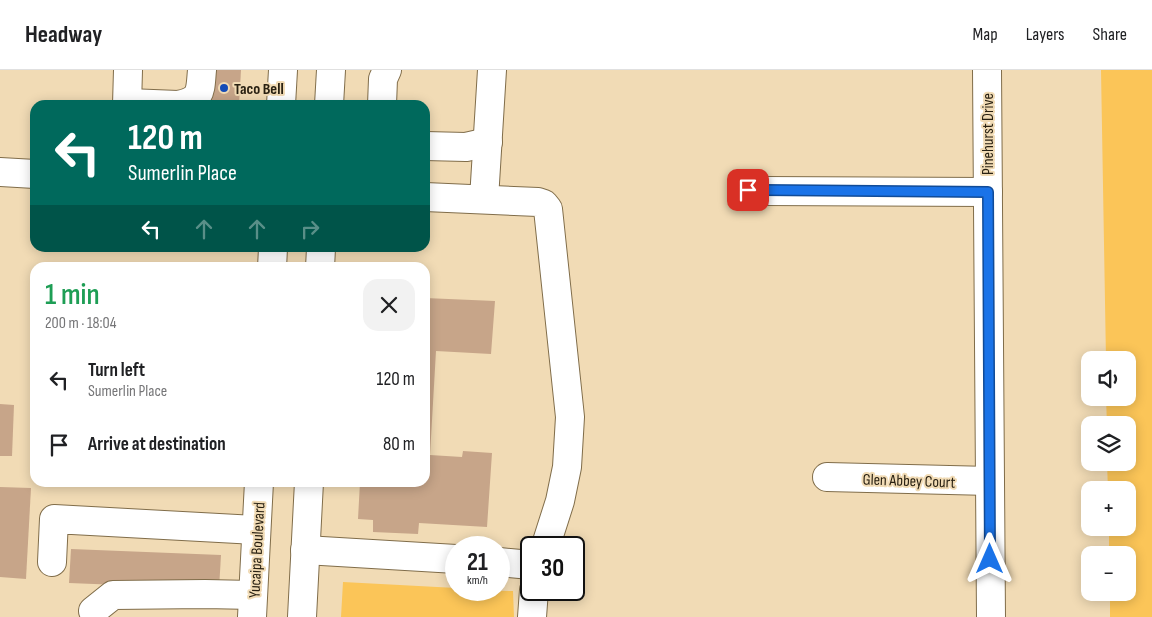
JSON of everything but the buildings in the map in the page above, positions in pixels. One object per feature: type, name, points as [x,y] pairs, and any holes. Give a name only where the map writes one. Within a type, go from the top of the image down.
[{"type":"street","points":[[127,100],[128,70]]},
{"type":"street","points":[[192,100],[200,92],[202,70]]},
{"type":"street","points":[[281,100],[283,70]]},
{"type":"street","points":[[329,100],[331,70]]},
{"type":"street","points":[[382,100],[383,79],[387,70]]},
{"type":"street","points":[[484,199],[492,70]]},
{"type":"street","name":"Pinehurst Drive","points":[[987,70],[991,617]]},
{"type":"street","points":[[430,146],[466,148],[488,142]]},
{"type":"street","points":[[0,172],[30,174]]},
{"type":"street","points":[[748,190],[988,192]]},
{"type":"street","points":[[430,197],[538,202],[544,204],[548,209],[570,417],[567,467],[560,501],[549,536]]},
{"type":"street","name":"Glen Abbey Court","points":[[827,477],[990,481]]},
{"type":"street","name":"Yucaipa Boulevard","points":[[253,606],[259,487]]},
{"type":"street","points":[[302,617],[309,487]]},
{"type":"street","points":[[52,562],[54,519],[256,530]]},
{"type":"street","points":[[305,550],[445,558]]},
{"type":"street","points":[[93,611],[113,595],[205,594],[253,606]]},
{"type":"street","points":[[533,601],[532,617],[545,617]]},
{"type":"shaded area","points":[[1101,70],[1152,70],[1152,617],[1110,617],[1110,601],[1136,601],[1136,546],[1109,546],[1109,536],[1136,536],[1136,481],[1108,481],[1107,471],[1136,471],[1136,416],[1107,416],[1106,406],[1136,406],[1136,351],[1106,351]]},
{"type":"shaded area","points":[[343,582],[445,587],[445,601],[510,601],[510,591],[513,591],[514,617],[341,617]]},
{"type":"place","name":"Taco Bell","points":[[224,88]]},
{"type":"route","points":[[748,190],[988,192],[990,559]]}]
